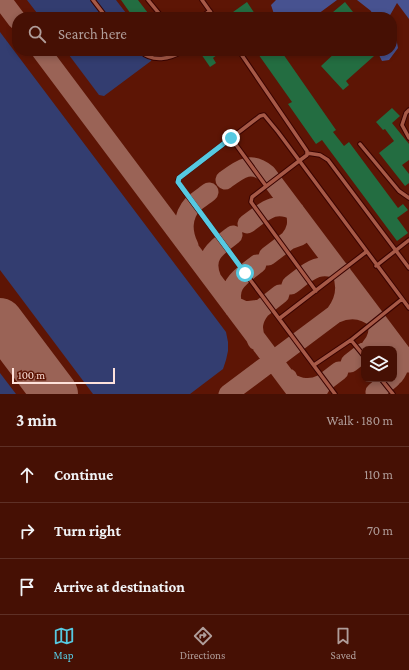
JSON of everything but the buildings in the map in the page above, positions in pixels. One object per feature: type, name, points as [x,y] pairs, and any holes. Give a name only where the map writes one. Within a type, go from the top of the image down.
[{"type":"lane","points":[[93,0],[102,12]]},
{"type":"lane","points":[[148,0],[158,12]]},
{"type":"lane","points":[[202,0],[210,11]]},
{"type":"lane","points":[[147,56],[157,59],[170,58],[174,56]]},
{"type":"lane","points":[[242,56],[307,148],[307,153],[300,161],[252,197],[252,204],[316,291]]},
{"type":"lane","points":[[409,110],[406,113],[402,125],[409,138]]},
{"type":"lane","points":[[335,394],[178,182],[179,178],[260,116],[264,115],[409,308]]},
{"type":"lane","points":[[231,138],[266,186]]},
{"type":"lane","points":[[360,144],[399,191],[409,198]]},
{"type":"lane","points":[[307,153],[320,155],[328,160],[409,268]]},
{"type":"lane","points":[[376,266],[409,240]]},
{"type":"lane","points":[[280,318],[366,252]]},
{"type":"lane","points":[[314,365],[352,340],[402,299]]},
{"type":"lane","points":[[352,340],[361,352]]},
{"type":"lane","points":[[384,382],[393,394]]},
{"type":"shaded area","points":[[27,0],[116,0],[125,12],[36,12]]},
{"type":"shaded area","points":[[276,0],[337,0],[321,12],[273,12],[271,5]]},
{"type":"shaded area","points":[[357,0],[409,0],[409,19],[397,3],[392,12],[371,11]]},
{"type":"shaded area","points":[[0,32],[12,48],[12,56],[18,56],[226,332],[228,351],[223,369],[190,394],[93,394],[0,270]]},
{"type":"shaded area","points":[[70,56],[153,56],[151,61],[104,96],[99,95]]},
{"type":"shaded area","points":[[380,56],[392,56],[389,60],[382,61]]},
{"type":"shaded area","points":[[0,373],[16,394],[0,394]]},
{"type":"taxiway","points":[[2,0],[12,13]]},
{"type":"taxiway","points":[[45,56],[298,394]]},
{"type":"taxiway","points":[[225,180],[236,172],[251,167],[256,167],[267,174],[409,363]]},
{"type":"taxiway","points":[[189,246],[184,230],[185,219],[193,204],[209,192]]},
{"type":"taxiway","points":[[247,224],[264,212],[275,207],[288,208],[295,211],[296,219],[295,230],[289,240]]},
{"type":"taxiway","points":[[212,279],[209,271],[210,258],[217,248],[233,235]]},
{"type":"taxiway","points":[[268,256],[289,240],[300,236]]},
{"type":"taxiway","points":[[234,309],[231,294],[236,282],[257,264]]},
{"type":"taxiway","points":[[291,285],[308,272],[320,267],[333,268],[341,271],[345,288],[343,299],[335,314],[346,310],[357,310],[367,313],[377,320],[377,335],[371,346]]},
{"type":"taxiway","points":[[261,309],[280,294]]},
{"type":"taxiway","points":[[232,305],[245,311],[261,309],[254,324],[254,332],[257,341]]},
{"type":"taxiway","points":[[228,394],[335,314]]},
{"type":"taxiway","points":[[378,346],[386,346]]},
{"type":"taxiway","points":[[397,349],[400,357],[400,363],[397,372]]},
{"type":"taxiway","points":[[350,363],[361,354]]},
{"type":"taxiway","points":[[316,394],[322,384],[339,371]]},
{"type":"taxiway","points":[[288,378],[289,382],[301,387],[309,388],[322,384]]},
{"type":"taxiway","points":[[375,392],[387,382]]},
{"type":"runway","points":[[0,321],[55,394]]},
{"type":"route","points":[[231,138],[179,178],[178,182],[245,273]]}]
